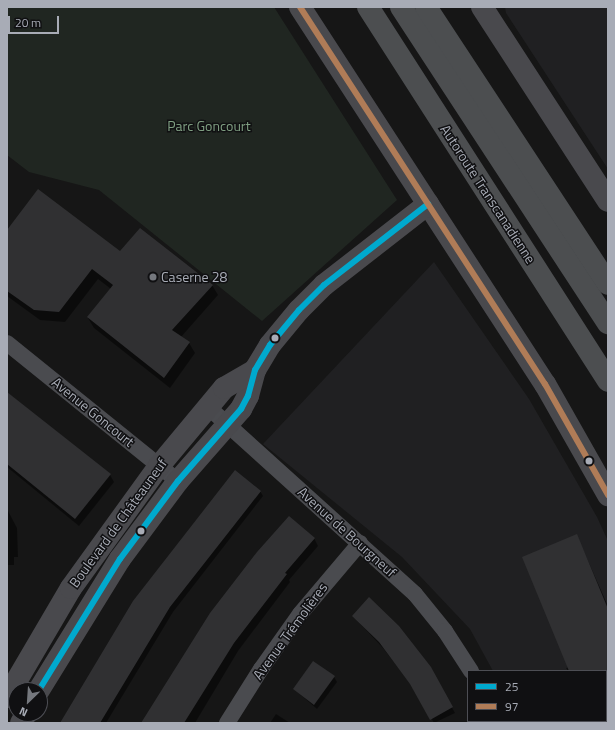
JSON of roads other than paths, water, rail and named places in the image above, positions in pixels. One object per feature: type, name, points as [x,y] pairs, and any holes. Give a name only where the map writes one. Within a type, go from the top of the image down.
[{"type":"highway","name":"Autoroute Transcanadienne","points":[[368,7],[608,381]]},
{"type":"highway","points":[[401,7],[608,323]]},
{"type":"highway","points":[[426,7],[608,284]]},
{"type":"street","points":[[300,7],[545,384],[608,496]]},
{"type":"street","points":[[482,7],[608,201]]},
{"type":"street","name":"Boulevard de Châteauneuf","points":[[44,682],[92,601],[178,481],[228,426],[248,396],[255,370],[270,345],[299,310],[324,285],[428,204]]},
{"type":"street","name":"Avenue Goncourt","points":[[7,343],[178,481]]},
{"type":"street","name":"Boulevard de Châteauneuf","points":[[7,697],[71,588],[159,466],[224,388],[255,370]]},
{"type":"street","name":"Avenue de Bourgneuf","points":[[208,406],[228,426],[415,594],[445,631],[470,670]]},
{"type":"street","name":"Avenue Trémolières","points":[[227,723],[261,669],[300,614],[360,543]]},
{"type":"place","name":"Caserne 28","points":[[153,277]]},
{"type":"park label","name":"Parc Goncourt","points":[[209,126]]}]
